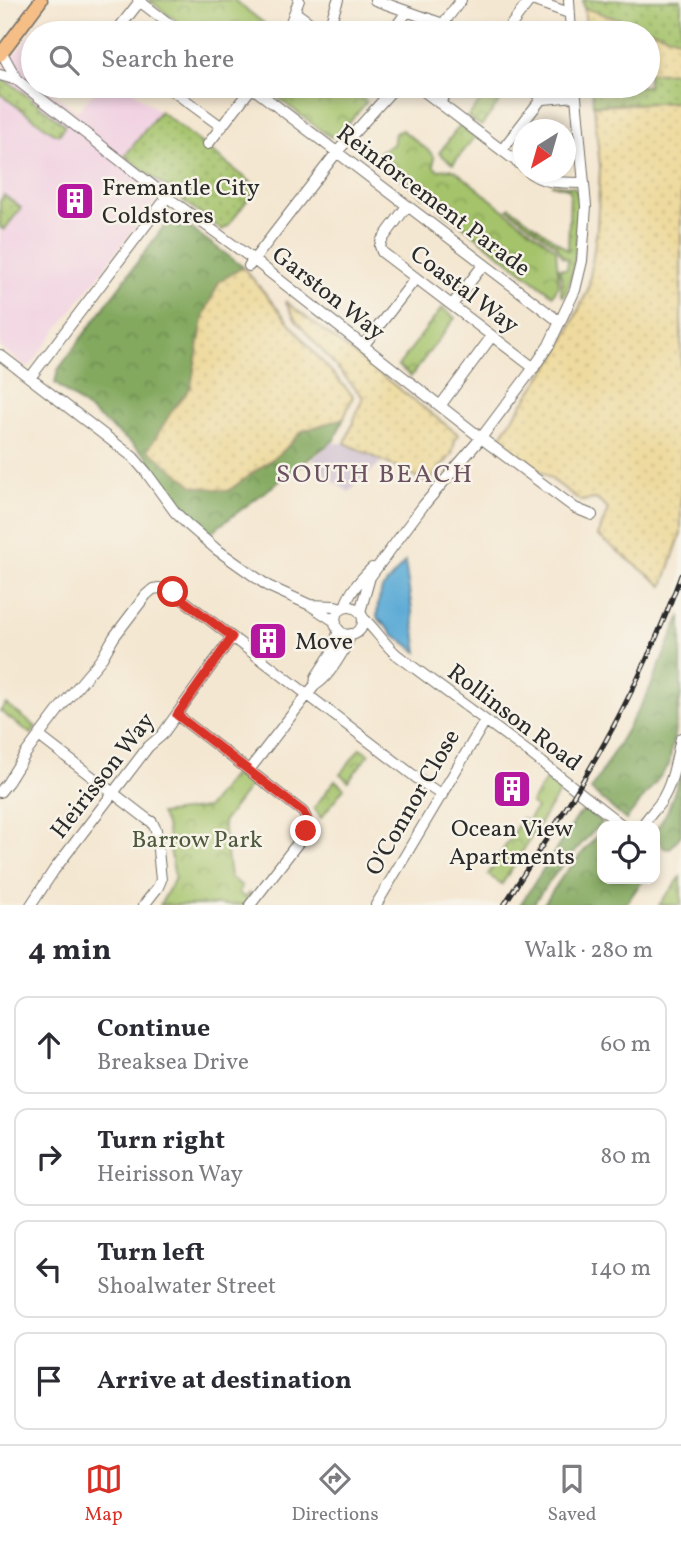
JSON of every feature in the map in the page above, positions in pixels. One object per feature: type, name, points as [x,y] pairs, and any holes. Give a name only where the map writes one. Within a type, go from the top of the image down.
[{"type":"main road","points":[[1,50],[31,0]]},
{"type":"main road","points":[[24,21],[41,0]]},
{"type":"main road","points":[[1,50],[21,25]]},
{"type":"street","points":[[292,21],[299,0]]},
{"type":"street","points":[[331,21],[338,0]]},
{"type":"street","points":[[375,0],[427,21]]},
{"type":"street","points":[[445,21],[461,0]]},
{"type":"street","points":[[514,21],[531,0],[569,13]]},
{"type":"street","points":[[569,0],[570,21]]},
{"type":"street","points":[[124,21],[139,1],[165,21]]},
{"type":"street","points":[[295,12],[307,21]]},
{"type":"street","points":[[400,21],[407,12]]},
{"type":"street","name":"Garston Way","points":[[1,50],[17,80]]},
{"type":"street","name":"Garston Way","points":[[0,75],[21,83]]},
{"type":"street","name":"Garston Way","points":[[41,98],[481,438],[575,508],[592,515]]},
{"type":"street","points":[[182,98],[222,127]]},
{"type":"street","points":[[208,144],[243,98]]},
{"type":"street","name":"Reinforcement Parade","points":[[267,98],[560,322]]},
{"type":"street","points":[[251,263],[337,152],[384,98]]},
{"type":"street","points":[[433,98],[513,159]]},
{"type":"street","points":[[439,103],[443,98]]},
{"type":"street","points":[[502,150],[541,98]]},
{"type":"street","points":[[249,770],[362,627],[367,583],[385,556],[481,438],[549,345],[575,290],[582,261],[586,206],[576,98]]},
{"type":"street","points":[[564,182],[583,183]]},
{"type":"street","points":[[30,378],[169,195]]},
{"type":"street","name":"Coastal Way","points":[[407,206],[382,240],[380,246],[383,253],[534,368]]},
{"type":"street","points":[[452,306],[484,264]]},
{"type":"street","points":[[363,346],[416,278]]},
{"type":"street","points":[[440,406],[492,336]]},
{"type":"street","points":[[0,355],[132,457],[175,512],[207,541],[268,586],[310,605],[342,633],[354,634]]},
{"type":"street","points":[[315,685],[316,677],[331,654],[337,614],[344,608],[361,579],[385,556]]},
{"type":"street","points":[[0,792],[60,708],[102,658],[146,595],[153,589],[164,588],[173,592],[422,782],[442,794]]},
{"type":"street","points":[[310,605],[354,607],[362,615]]},
{"type":"street","name":"Rollinson Road","points":[[362,615],[382,642],[397,655],[617,821]]},
{"type":"street","name":"Rollinson Road","points":[[354,634],[382,642]]},
{"type":"street","name":"Heirisson Way","points":[[31,905],[54,870],[148,747],[162,735],[177,715],[232,637]]},
{"type":"street","points":[[177,715],[303,812],[308,823],[304,835],[250,905]]},
{"type":"street","name":"O'Connor Close","points":[[376,905],[485,720]]},
{"type":"street","points":[[39,736],[152,822],[156,830],[161,880],[144,905]]},
{"type":"street","points":[[646,821],[667,790],[681,737]]},
{"type":"shaded area","points":[[21,46],[21,98],[60,98],[77,112],[89,98],[142,98],[159,111],[125,156],[165,188],[28,368],[0,347],[0,72]]},
{"type":"shaded area","points":[[332,443],[345,443],[381,462],[349,492],[327,476],[313,459]]},
{"type":"green space","points":[[149,0],[234,0],[261,21],[176,21]]},
{"type":"green space","points":[[583,0],[681,0],[681,40],[660,33],[660,21],[623,21],[584,8]]},
{"type":"green space","points":[[681,72],[681,102],[593,105],[593,98],[660,98],[660,73]]},
{"type":"green space","points":[[0,79],[21,91],[21,98],[30,98],[65,125],[60,134],[55,134],[0,94]]},
{"type":"green space","points":[[278,98],[362,98],[367,102],[338,135],[330,137]]},
{"type":"green space","points":[[483,98],[503,98],[481,126],[468,117]]},
{"type":"green space","points":[[160,111],[257,187],[228,226],[222,230],[125,156]]},
{"type":"green space","points":[[460,125],[475,137],[453,164],[439,153]]},
{"type":"green space","points":[[402,130],[430,152],[434,157],[434,167],[438,170],[456,171],[556,249],[559,285],[553,295],[439,208],[443,202],[435,195],[424,197],[379,162],[379,152],[393,144],[395,133]]},
{"type":"green space","points":[[551,184],[574,187],[577,192],[574,264],[564,296],[561,294],[559,268],[567,269],[568,259],[562,257],[557,246],[508,209],[510,207],[568,250],[570,191]]},
{"type":"green space","points":[[4,195],[21,208],[4,230],[0,227],[0,201]]},
{"type":"green space","points":[[181,221],[243,267],[219,282],[204,315],[191,387],[173,409],[228,491],[283,451],[302,431],[344,418],[334,440],[210,533],[173,499],[146,455],[55,383],[58,370],[167,222]]},
{"type":"green space","points":[[442,308],[455,318],[411,376],[398,366]]},
{"type":"green space","points":[[681,615],[681,694],[669,765],[626,820],[591,790],[647,695]]},
{"type":"green space","points":[[6,704],[36,727],[31,734],[0,711]]},
{"type":"green space","points":[[360,748],[369,754],[348,781],[341,774]]},
{"type":"green space","name":"Barrow Park","points":[[237,770],[252,783],[223,822],[230,877],[242,886],[239,893],[245,898],[250,893],[252,895],[245,905],[160,905],[175,878],[166,825],[160,814],[207,808]]},
{"type":"green space","points":[[681,774],[681,835],[670,849],[664,848],[660,843],[660,824]]},
{"type":"green space","points":[[335,780],[344,788],[321,818],[314,808]]},
{"type":"green space","points":[[546,780],[560,791],[502,884],[488,875],[522,818],[527,821],[536,808],[531,803]]},
{"type":"green space","points":[[585,810],[601,821],[597,821],[597,827],[557,872],[533,905],[520,905],[578,816]]},
{"type":"green space","points":[[597,836],[597,884],[640,884],[625,905],[543,905],[564,874]]},
{"type":"green space","points":[[681,877],[681,905],[659,905]]},
{"type":"sand","points":[[584,8],[623,21],[586,21]]},
{"type":"sand","points":[[660,33],[681,40],[681,72],[660,73]]},
{"type":"sand","points":[[681,102],[681,533],[663,586],[598,536],[608,509],[596,499],[581,501],[500,441],[500,437],[559,351],[588,290],[597,229],[600,167],[594,106]]},
{"type":"sand","points":[[243,267],[353,396],[344,418],[302,431],[283,451],[228,491],[194,486],[148,450],[173,409],[191,387],[204,315],[219,282]]},
{"type":"sand","points":[[285,301],[459,435],[452,454],[428,483],[345,443],[363,397],[296,321]]},
{"type":"water","points":[[405,562],[418,652],[393,634],[377,617],[382,589]]},
{"type":"railway","points":[[504,905],[608,737],[646,662],[681,575]]},
{"type":"place","name":"Fremantle City Coldstores","points":[[75,201]]},
{"type":"place","name":"Move","points":[[268,641]]},
{"type":"place","name":"Ocean View Apartments","points":[[512,789]]},
{"type":"district","name":"SOUTH BEACH","points":[[375,473]]},
{"type":"route","points":[[173,592],[232,637],[177,715],[303,812],[308,823],[306,831]]}]
